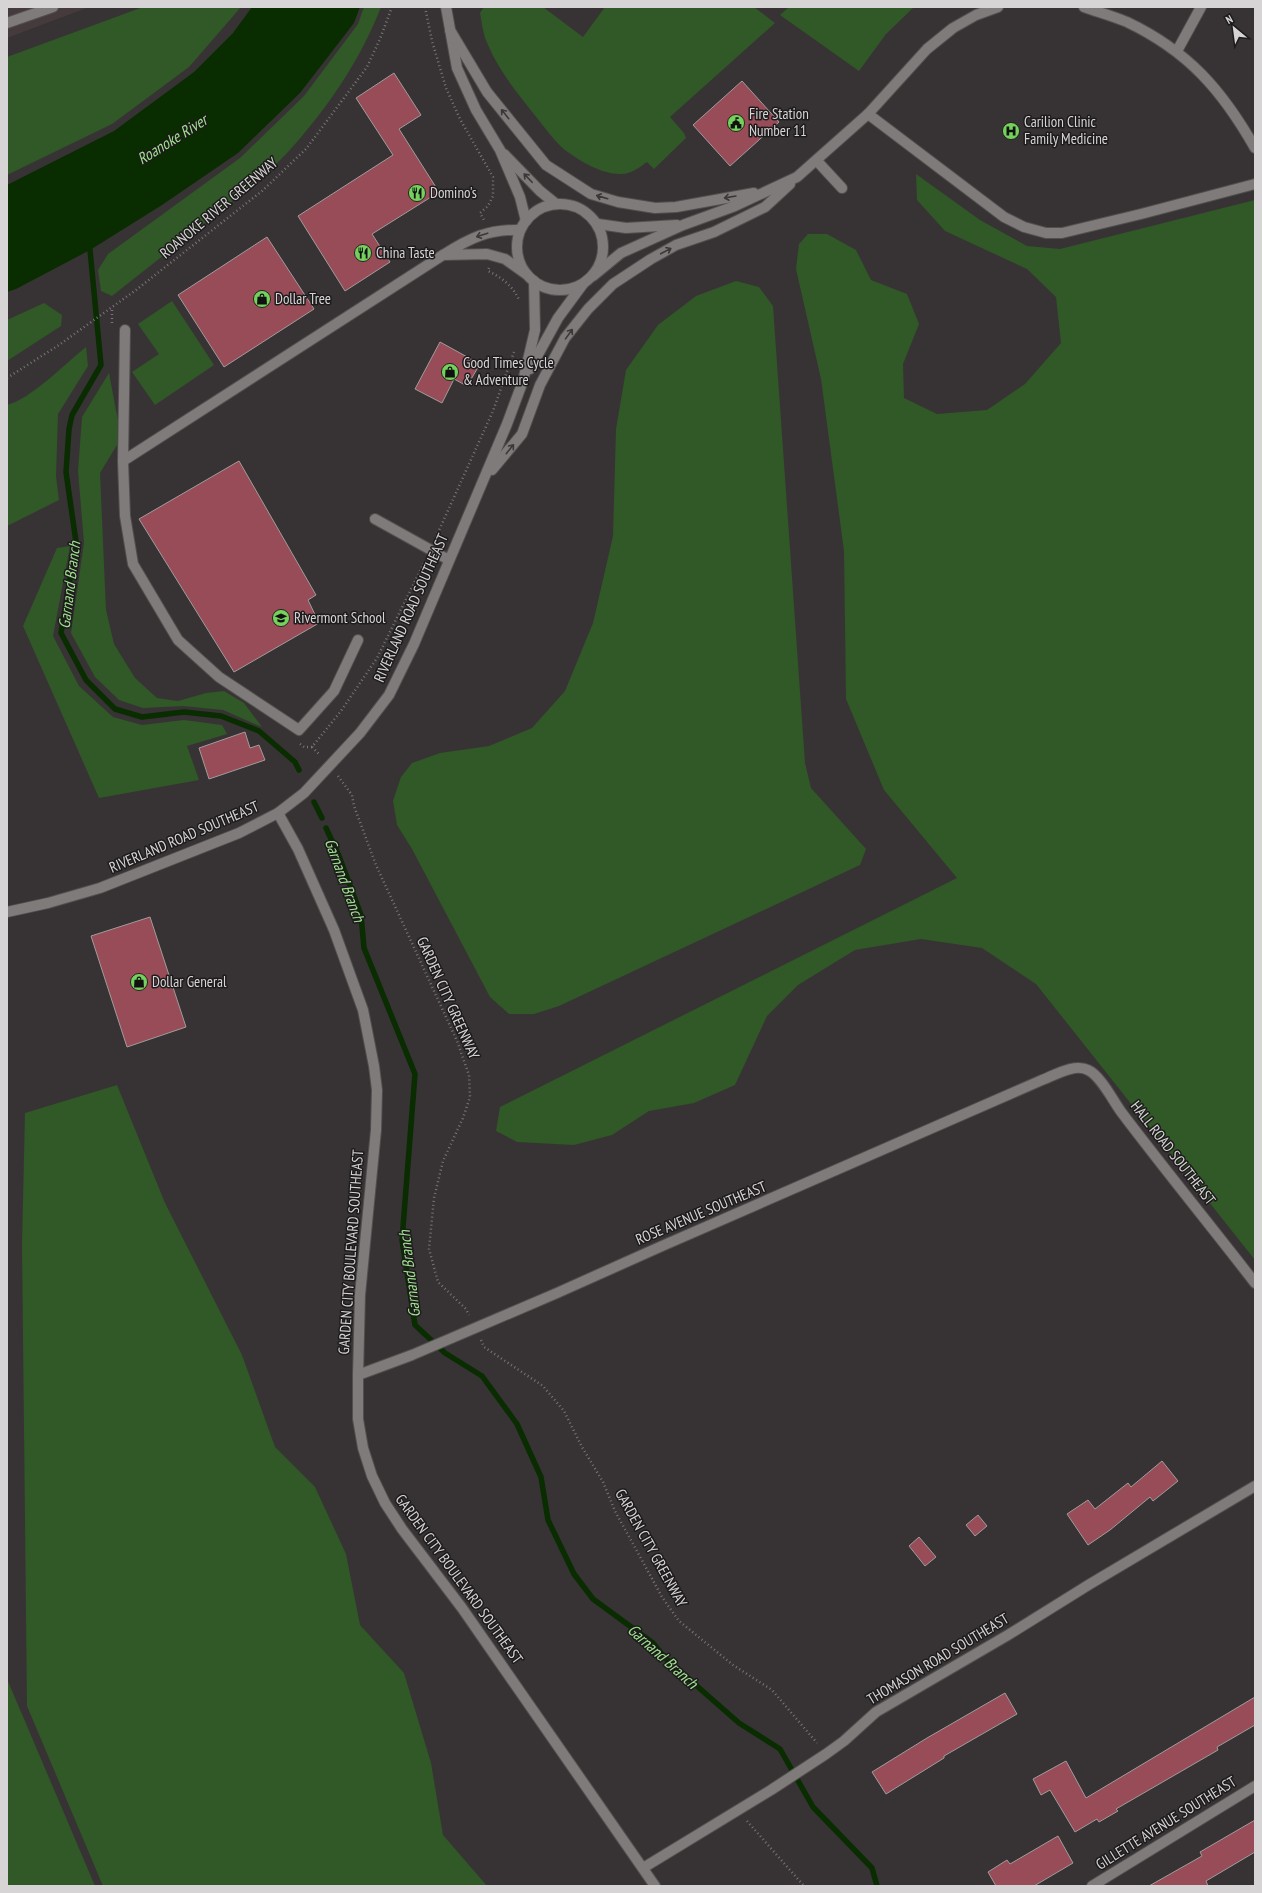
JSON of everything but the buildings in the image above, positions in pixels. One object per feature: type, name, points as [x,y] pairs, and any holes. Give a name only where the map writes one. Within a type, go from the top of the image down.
[{"type":"main road","points":[[7,23],[53,7]]},
{"type":"main road","points":[[446,7],[457,68],[476,110],[500,150],[520,197],[526,221]]},
{"type":"main road","points":[[485,479],[522,434],[540,386],[565,338],[593,304],[613,284],[651,259],[676,245],[714,232],[765,207],[868,114],[927,49],[953,28],[976,15],[998,7]]},
{"type":"main road","points":[[1084,7],[1126,22],[1158,38],[1177,51],[1202,73],[1225,101],[1255,148]]},
{"type":"main road","points":[[1177,51],[1201,7]]},
{"type":"main road","points":[[450,30],[487,92],[546,165],[591,194],[618,202],[655,208],[676,207],[768,190]]},
{"type":"main road","points":[[868,114],[1004,217],[1024,227],[1046,233],[1062,233],[1255,184]]},
{"type":"main road","points":[[500,150],[540,191],[556,204]]},
{"type":"main road","points":[[817,161],[842,188]]},
{"type":"main road","points":[[443,255],[487,254],[505,259],[546,288],[558,291],[572,289],[583,284],[621,253],[683,225],[735,206],[797,177]]},
{"type":"main road","points":[[530,278],[519,260],[517,248],[520,230],[526,221],[538,210],[556,204],[569,204],[584,210],[598,224],[603,240],[602,259],[593,276]]},
{"type":"main road","points":[[598,224],[626,228],[683,225]]},
{"type":"main road","points":[[123,461],[468,240],[486,233],[503,230],[520,230]]},
{"type":"main road","name":"RIVERLAND ROAD SOUTHEAST","points":[[523,381],[535,330],[530,278]]},
{"type":"main road","name":"RIVERLAND ROAD SOUTHEAST","points":[[7,912],[48,903],[100,888],[239,834],[278,813],[304,792],[330,766],[360,733],[389,695],[414,644],[485,479],[523,381],[558,318],[583,284]]},
{"type":"main road","points":[[124,330],[123,461],[125,516],[133,564],[178,640],[219,677],[299,730],[334,691],[358,640]]},
{"type":"main road","points":[[375,518],[449,560]]},
{"type":"main road","name":"GARDEN CITY BOULEVARD SOUTHEAST","points":[[278,813],[298,849],[334,930],[363,1010],[374,1066],[377,1090],[376,1130],[360,1295],[358,1375],[358,1419],[363,1448],[372,1476],[385,1503],[402,1529],[462,1608],[655,1886]]},
{"type":"main road","name":"HALL ROAD SOUTHEAST","points":[[1055,1075],[1080,1068],[1089,1070],[1097,1078],[1255,1283]]},
{"type":"main road","name":"ROSE AVENUE SOUTHEAST","points":[[358,1375],[557,1294],[669,1242],[1055,1075]]},
{"type":"main road","name":"THOMASON ROAD SOUTHEAST","points":[[642,1868],[771,1790],[826,1754],[844,1741],[876,1712],[1008,1635],[1090,1584],[1255,1486]]},
{"type":"main road","name":"GILLETTE AVENUE SOUTHEAST","points":[[1092,1886],[1255,1786]]},
{"type":"path","name":"ROANOKE RIVER GREENWAY","points":[[7,378],[59,345],[112,308],[262,191],[306,149],[366,67],[380,39],[392,7]]},
{"type":"path","points":[[425,7],[432,41],[446,88],[460,119],[493,177],[493,196],[488,206],[480,213],[485,221],[486,233]]},
{"type":"path","points":[[487,254],[490,266],[488,271],[500,277],[512,288],[520,305]]},
{"type":"path","points":[[312,747],[341,711],[377,658],[431,549],[494,411],[516,345]]},
{"type":"path","name":"GARDEN CITY GREENWAY","points":[[340,778],[352,795],[354,806],[376,865],[457,1040],[469,1075],[470,1097],[463,1118],[443,1161],[434,1198],[430,1222],[429,1248],[438,1282],[466,1308],[470,1316]]},
{"type":"path","name":"GARDEN CITY GREENWAY","points":[[479,1336],[484,1347],[543,1386],[564,1411],[582,1447],[603,1482],[615,1511],[662,1597],[679,1620],[733,1665],[772,1690],[826,1754]]},
{"type":"path","points":[[738,1809],[759,1836],[804,1886]]},
{"type":"shaded area","points":[[7,7],[89,7],[7,38]]},
{"type":"shaded area","points":[[143,7],[241,7],[189,67],[112,124],[7,175],[7,57]]},
{"type":"shaded area","points":[[364,7],[381,7],[373,27],[341,84],[316,119],[288,152],[241,194],[112,296],[101,291],[98,270],[108,254],[240,158],[304,96],[358,24]]},
{"type":"shaded area","points":[[484,7],[543,7],[583,37],[605,7],[754,7],[775,23],[670,117],[684,133],[686,138],[654,169],[647,162],[631,172],[620,174],[606,172],[584,162],[565,150],[550,135],[523,101],[498,65],[486,41],[482,25],[480,13]]},
{"type":"shaded area","points":[[789,7],[914,7],[886,34],[859,71],[780,15]]},
{"type":"shaded area","points":[[916,174],[980,220],[1027,246],[1060,249],[1255,200],[1255,1260],[1036,984],[982,948],[921,939],[855,950],[798,985],[767,1016],[735,1085],[694,1103],[649,1111],[612,1135],[574,1145],[517,1142],[496,1131],[500,1107],[957,878],[884,790],[846,699],[844,551],[821,379],[796,269],[799,244],[808,234],[827,234],[856,250],[871,280],[907,294],[919,324],[903,364],[904,398],[937,414],[987,410],[1025,384],[1061,343],[1056,297],[1027,269],[945,231],[917,200]]},
{"type":"shaded area","points":[[736,281],[759,287],[773,306],[805,763],[811,788],[866,849],[860,865],[559,1006],[534,1014],[509,1014],[490,997],[412,849],[397,825],[393,801],[401,777],[412,763],[440,753],[489,746],[532,728],[565,691],[593,623],[613,536],[616,429],[626,370],[658,325],[696,296]]},
{"type":"shaded area","points":[[172,301],[214,365],[155,405],[132,372],[159,354],[138,324]]},
{"type":"shaded area","points":[[44,303],[62,315],[61,326],[7,361],[7,320]]},
{"type":"shaded area","points":[[86,347],[88,366],[58,414],[56,476],[59,500],[7,526],[7,405],[27,396]]},
{"type":"shaded area","points":[[109,373],[118,421],[117,445],[100,473],[106,610],[114,644],[135,678],[157,698],[178,701],[206,693],[224,691],[244,703],[262,727],[223,710],[183,706],[143,708],[119,700],[95,677],[71,633],[84,543],[78,471],[82,417]]},
{"type":"shaded area","points":[[70,546],[53,636],[79,686],[113,717],[142,725],[184,720],[222,725],[227,734],[187,746],[199,780],[99,798],[23,626],[57,548]]},
{"type":"shaded area","points":[[117,1085],[165,1203],[242,1355],[275,1447],[315,1487],[346,1554],[360,1625],[404,1673],[431,1763],[443,1835],[487,1886],[103,1886],[27,1706],[22,1245],[25,1113]]},
{"type":"shaded area","points":[[7,1679],[95,1886],[7,1886]]},
{"type":"water","name":"Roanoke River","points":[[252,7],[360,7],[354,23],[300,93],[238,153],[162,205],[90,250],[16,289],[7,292],[7,185],[114,131],[194,72],[233,33]]},
{"type":"waterway","name":"Garnand Branch","points":[[87,245],[90,250],[101,365],[72,415],[69,429],[66,472],[76,542],[61,633],[86,680],[115,709],[142,717],[184,712],[221,716],[259,731],[295,762],[299,770]]},
{"type":"waterway","name":"Garnand Branch","points":[[314,802],[322,818]]},
{"type":"waterway","name":"Garnand Branch","points":[[326,828],[339,856],[361,915],[364,948],[415,1074],[402,1240],[415,1325],[445,1353],[482,1376],[517,1424],[541,1477],[548,1520],[574,1574],[593,1599],[653,1643],[665,1658],[739,1723],[780,1749],[813,1807],[872,1868],[877,1886]]},
{"type":"place","name":"Fire Station Number 11","points":[[736,123]]},
{"type":"place","name":"Carilion Clinic Family Medicine","points":[[1011,131]]},
{"type":"place","name":"Domino's","points":[[417,193]]},
{"type":"place","name":"China Taste","points":[[363,253]]},
{"type":"place","name":"Dollar Tree","points":[[262,299]]},
{"type":"place","name":"Good Times Cycle & Adventure","points":[[450,372]]},
{"type":"place","name":"Rivermont School","points":[[281,618]]},
{"type":"place","name":"Dollar General","points":[[139,982]]}]
